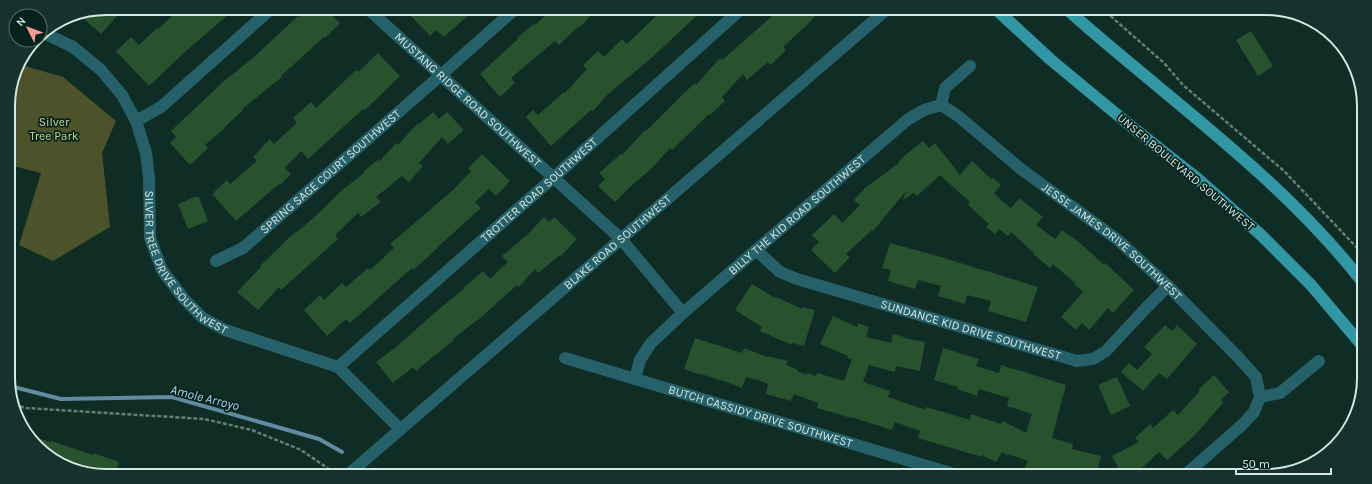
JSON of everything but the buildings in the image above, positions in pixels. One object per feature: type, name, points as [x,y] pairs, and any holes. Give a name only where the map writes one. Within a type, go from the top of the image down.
[{"type":"main road","name":"UNSER BOULEVARD SOUTHWEST","points":[[1002,15],[1051,60],[1198,179],[1261,235],[1311,285],[1357,339]]},
{"type":"main road","points":[[1073,15],[1107,45],[1151,80],[1258,171],[1322,236],[1357,275]]},
{"type":"street","points":[[136,121],[161,108],[264,15]]},
{"type":"street","name":"MUSTANG RIDGE ROAD SOUTHWEST","points":[[375,15],[621,239],[683,313]]},
{"type":"street","name":"SPRING SAGE COURT SOUTHWEST","points":[[216,261],[243,248],[508,15]]},
{"type":"street","name":"TROTTER ROAD SOUTHWEST","points":[[338,367],[554,178],[735,15]]},
{"type":"street","name":"BLAKE ROAD SOUTHWEST","points":[[354,469],[879,15]]},
{"type":"street","name":"SILVER TREE DRIVE SOUTHWEST","points":[[50,34],[73,47],[101,70],[122,95],[136,121],[146,153],[149,178],[150,238],[162,270],[184,299],[203,318],[225,330],[338,367],[400,429]]},
{"type":"street","points":[[941,106],[945,88],[970,66]]},
{"type":"street","name":"BILLY THE KID ROAD SOUTHWEST","points":[[635,379],[640,360],[651,343],[683,313],[907,120],[924,110],[941,106]]},
{"type":"street","name":"JESSE JAMES DRIVE SOUTHWEST","points":[[941,106],[958,116],[1021,169],[1118,240],[1168,286],[1237,356],[1256,377],[1260,396]]},
{"type":"street","name":"SUNDANCE KID DRIVE SOUTHWEST","points":[[756,250],[780,272],[797,279],[1076,360],[1094,359],[1106,352],[1168,286]]},
{"type":"street","name":"BUTCH CASSIDY DRIVE SOUTHWEST","points":[[564,358],[940,469]]},
{"type":"street","points":[[1192,469],[1244,424],[1254,412],[1260,396],[1280,393],[1319,361]]},
{"type":"path","points":[[1109,15],[1164,63],[1183,85],[1284,171],[1357,248]]},
{"type":"path","points":[[20,406],[204,419],[252,430],[301,450],[329,469]]},
{"type":"green space","name":"Silver Tree Park","points":[[24,66],[63,77],[116,121],[102,153],[110,227],[53,261],[19,245],[41,173],[15,166],[15,100],[18,82]]},
{"type":"waterway","name":"Amole Arroyo","points":[[16,387],[61,399],[172,397],[319,439],[342,452]]}]
